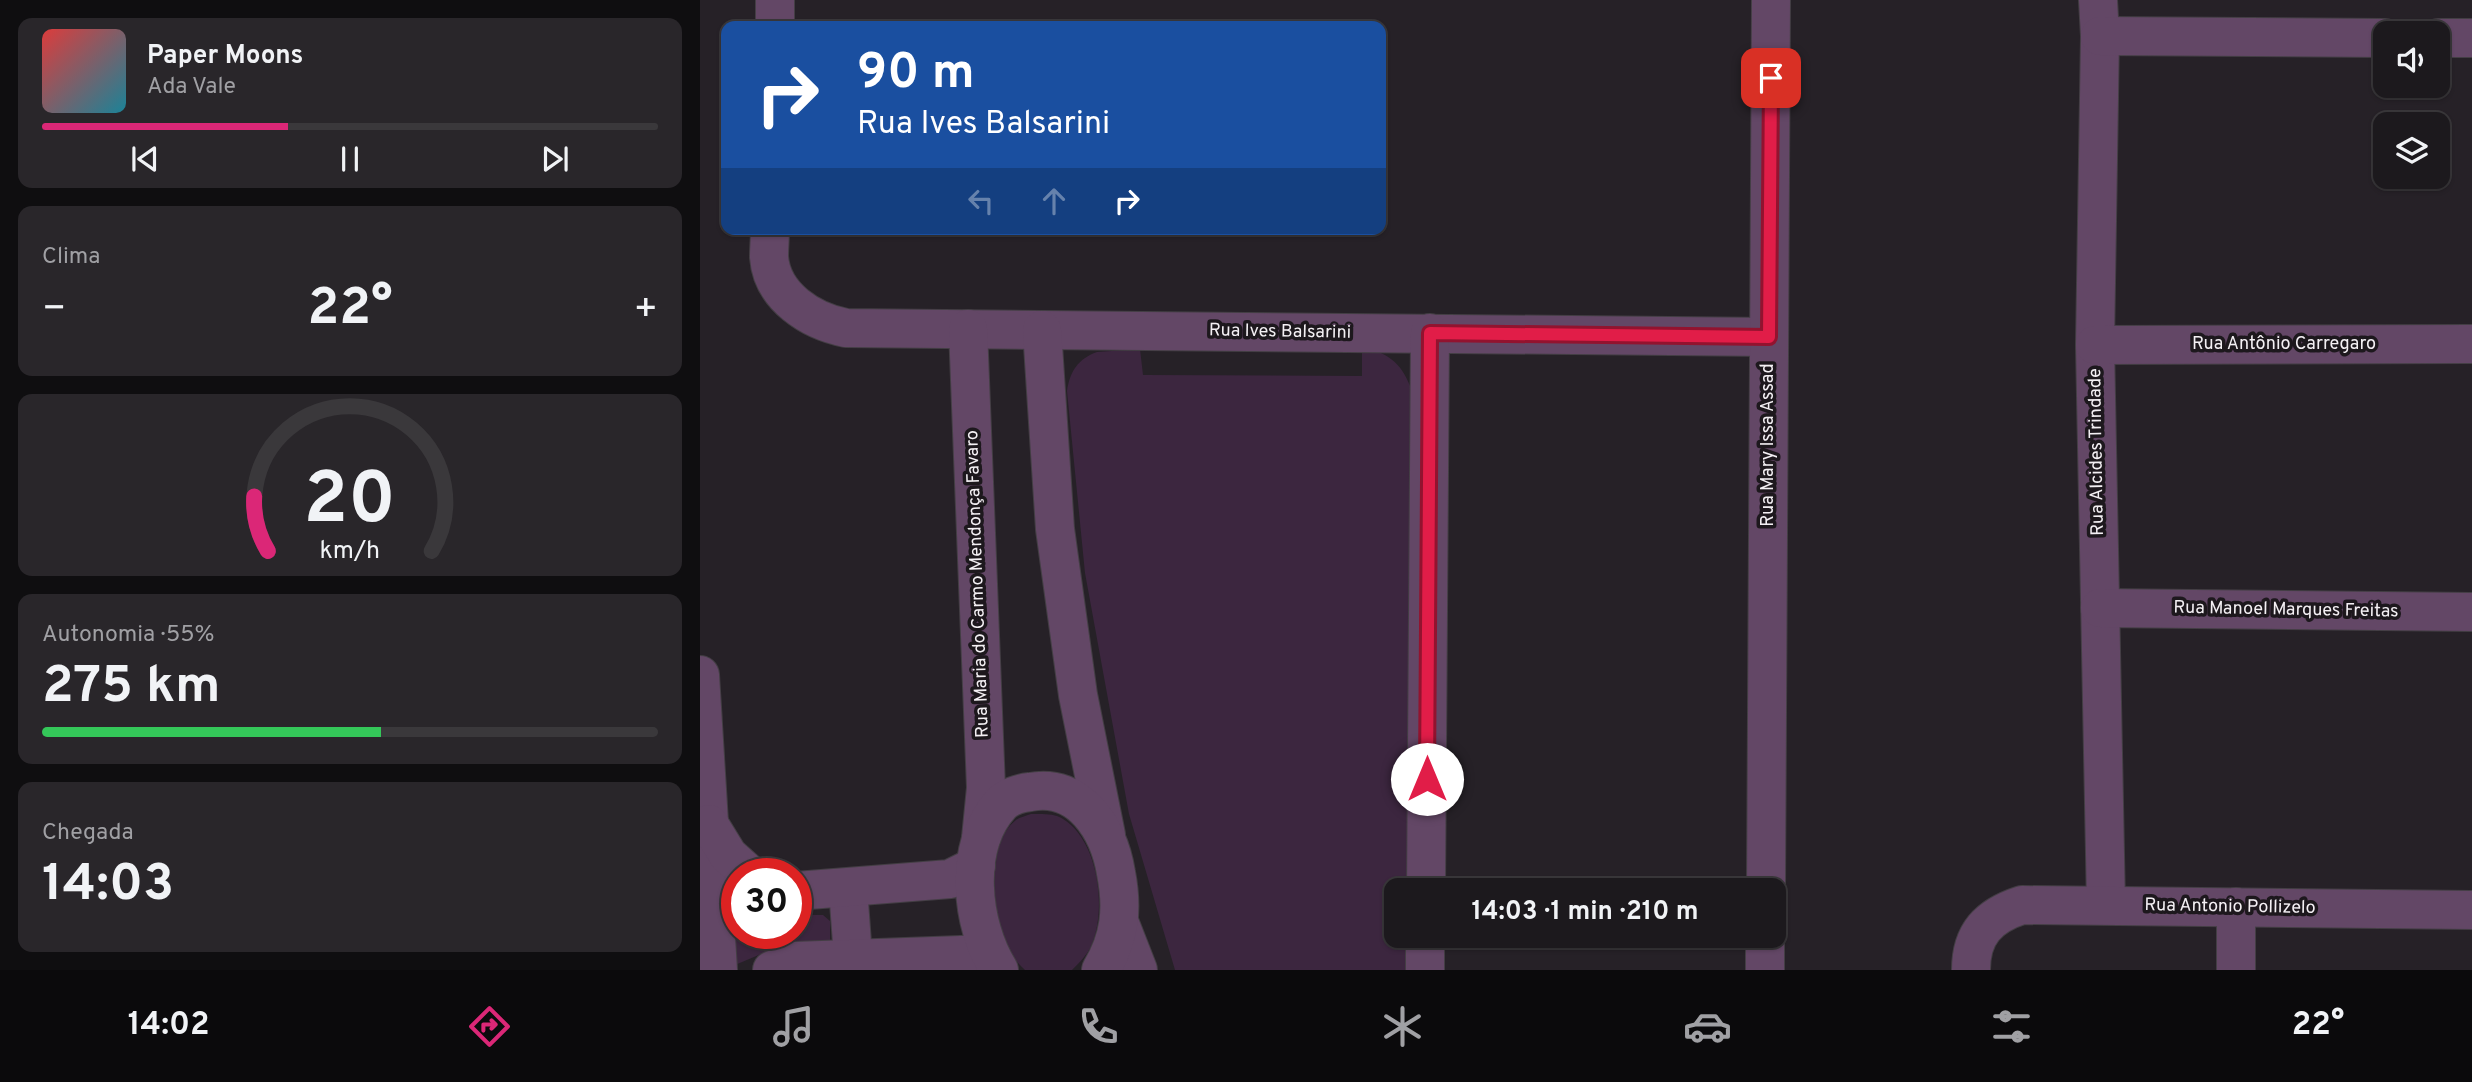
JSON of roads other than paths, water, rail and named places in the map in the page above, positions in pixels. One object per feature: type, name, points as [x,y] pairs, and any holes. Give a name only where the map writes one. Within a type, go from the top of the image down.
[{"type":"street","points":[[775,0],[775,21]]},
{"type":"street","name":"Rua Mary Issa Assad","points":[[1766,878],[1771,0]]},
{"type":"street","points":[[2099,18],[2373,37]]},
{"type":"street","name":"Rua Alcides Trindade","points":[[2099,18],[2095,345],[2106,905]]},
{"type":"street","points":[[2450,38],[2472,38]]},
{"type":"street","name":"Rua Ives Balsarini","points":[[770,235],[769,259],[773,273],[796,306],[820,321],[846,328],[1769,337]]},
{"type":"street","name":"Rua Maria do Carmo Mendonça Favaro","points":[[968,329],[986,788],[976,895],[980,924],[994,962]]},
{"type":"street","points":[[1042,330],[1055,529],[1078,695],[1118,881],[1120,924],[1138,970]]},
{"type":"street","points":[[1426,878],[1430,333]]},
{"type":"street","name":"Rua Antônio Carregaro","points":[[2095,345],[2472,344]]},
{"type":"street","name":"Rua Manoel Marques Freitas","points":[[2100,608],[2472,612]]},
{"type":"street","points":[[700,675],[718,970]]},
{"type":"street","points":[[812,890],[950,879],[979,852],[990,820],[1002,803],[1013,796],[1039,790],[1052,790],[1078,803],[1099,823],[1106,835]]},
{"type":"street","points":[[709,824],[731,858]]},
{"type":"street","points":[[848,888],[853,957]]},
{"type":"street","name":"Rua Antonio Pollizelo","points":[[1971,970],[1971,954],[1975,941],[1992,919],[2006,910],[2022,905],[2472,910]]},
{"type":"street","points":[[2236,907],[2236,970]]},
{"type":"street","points":[[1101,970],[1109,958],[1120,924]]},
{"type":"street","points":[[1425,948],[1425,970]]},
{"type":"street","points":[[1765,948],[1765,970]]},
{"type":"street","points":[[772,970],[794,961],[853,957],[994,962]]}]
